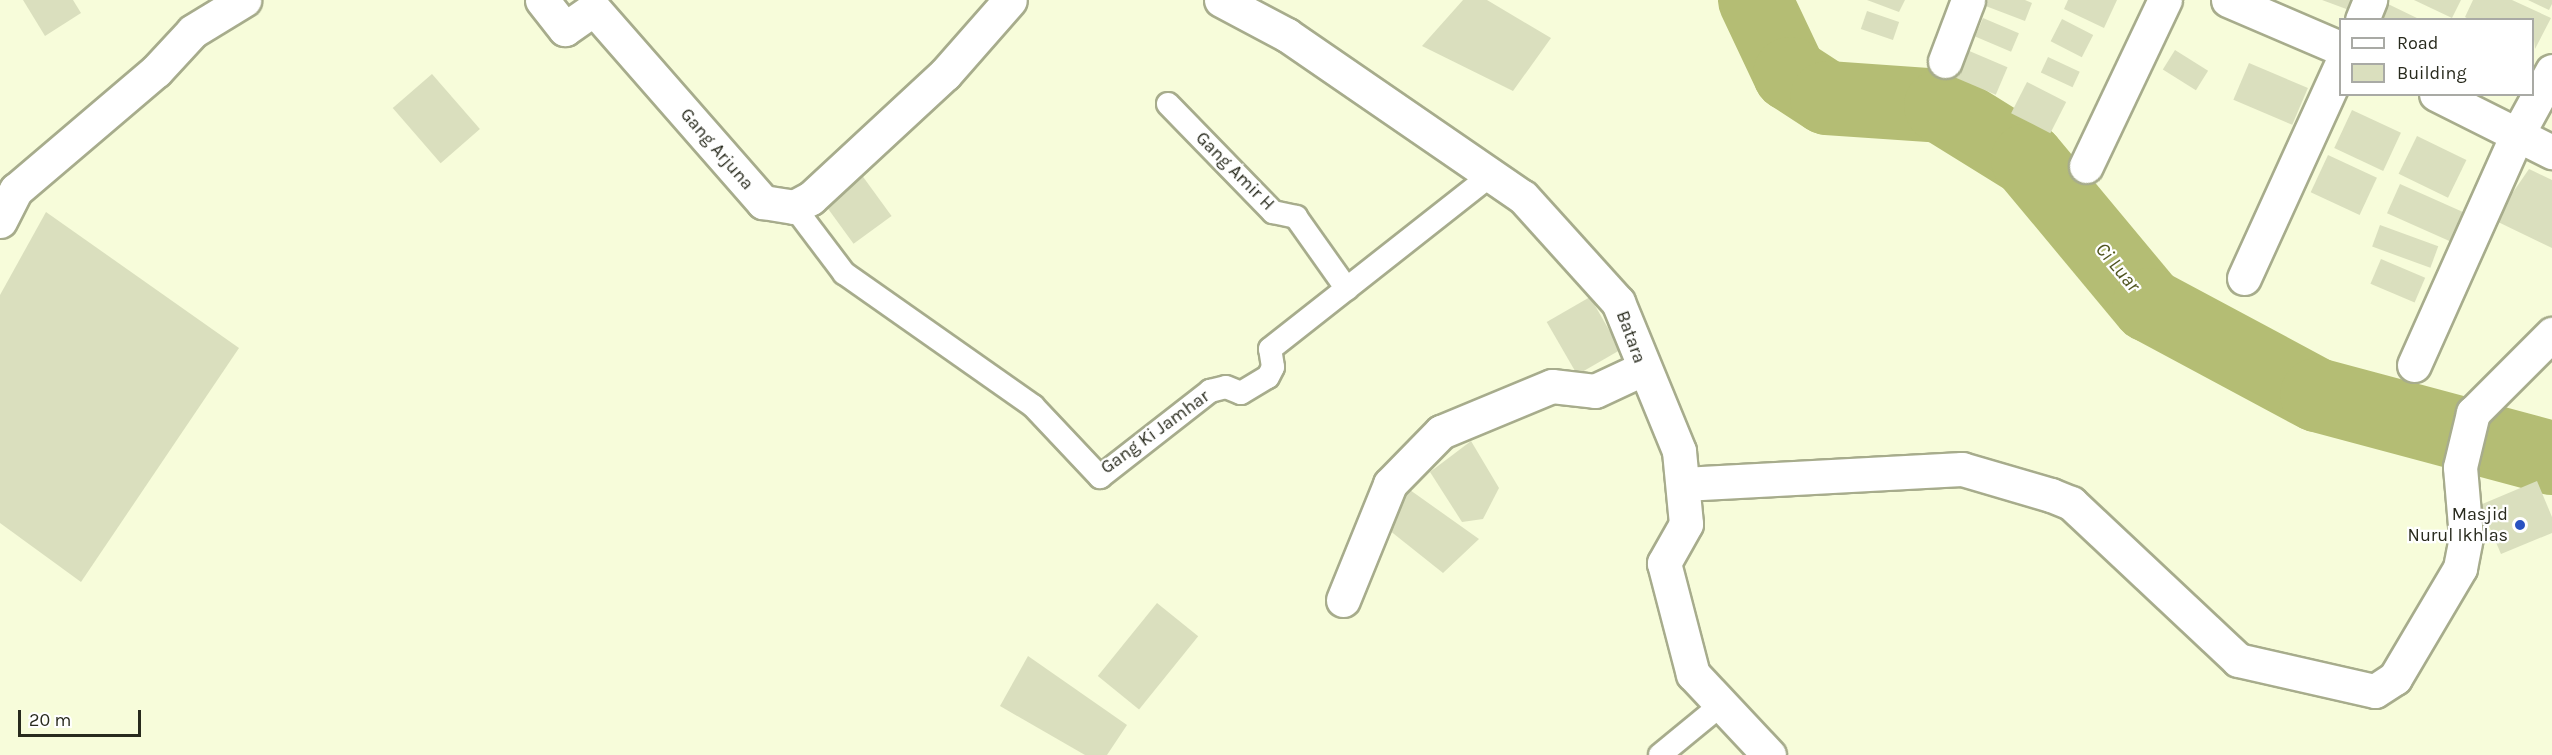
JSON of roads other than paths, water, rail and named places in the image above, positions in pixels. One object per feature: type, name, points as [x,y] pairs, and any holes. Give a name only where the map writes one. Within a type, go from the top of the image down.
[{"type":"street","points":[[0,221],[16,190],[156,71],[193,31],[244,0]]},
{"type":"street","name":"Gang Arjuna","points":[[542,0],[565,29],[594,9],[763,202],[794,207]]},
{"type":"street","points":[[794,207],[811,198],[945,74],[1010,0]]},
{"type":"street","name":"Batara","points":[[1221,0],[1287,35],[1523,197],[1618,302],[1642,369],[1679,451],[1686,524],[1664,562],[1693,674],[1769,755]]},
{"type":"street","points":[[1945,61],[1968,0]]},
{"type":"street","points":[[2086,166],[2165,0]]},
{"type":"street","points":[[2228,0],[2339,48]]},
{"type":"street","points":[[2363,18],[2370,0]]},
{"type":"street","points":[[2244,278],[2339,69]]},
{"type":"street","points":[[2414,365],[2517,135],[2552,71]]},
{"type":"street","points":[[2440,96],[2552,152]]},
{"type":"street","points":[[1683,484],[1962,469],[2051,495],[2071,504],[2238,660],[2376,691],[2395,678],[2460,568],[2466,537],[2460,467],[2473,413],[2552,334]]},
{"type":"street","points":[[1343,600],[1390,484],[1441,432],[1552,386],[1595,391],[1642,369]]},
{"type":"lane","name":"Gang Amir H","points":[[1168,104],[1273,212],[1296,217],[1347,289]]},
{"type":"lane","name":"Gang Ki Jamhar","points":[[794,207],[844,273],[1032,406],[1100,477],[1210,391],[1226,387],[1241,393],[1268,377],[1274,367],[1270,349],[1491,175]]},
{"type":"lane","points":[[1660,755],[1722,704]]},
{"type":"waterway","name":"Ci Luar","points":[[1755,0],[1790,74],[1827,98],[1941,106],[2028,160],[2149,305],[2317,395],[2552,458]]},
{"type":"place","name":"Masjid Nurul Ikhlas","points":[[2520,525]]}]
